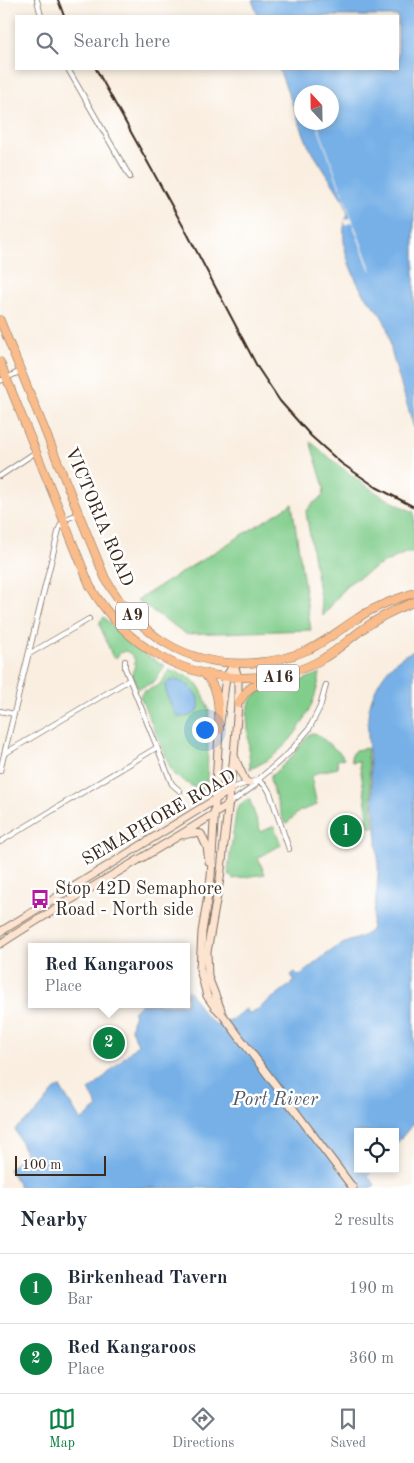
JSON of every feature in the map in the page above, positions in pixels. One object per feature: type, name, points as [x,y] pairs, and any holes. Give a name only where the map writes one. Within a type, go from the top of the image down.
[{"type":"highway","name":"VICTORIA ROAD","points":[[0,320],[105,578],[118,601],[136,620],[158,638],[185,653],[234,664]]},
{"type":"highway","name":"VICTORIA ROAD","points":[[0,362],[3,379],[36,452],[97,599],[132,638],[162,659],[203,673],[242,678]]},
{"type":"highway","name":"A9","points":[[234,664],[280,659],[309,649],[325,641],[373,609],[414,593]]},
{"type":"highway","name":"A9","points":[[242,678],[267,676],[308,666],[324,658],[365,627],[414,602]]},
{"type":"highway","name":"A16","points":[[238,704],[246,691],[256,684],[309,669],[324,658]]},
{"type":"highway","name":"A16","points":[[203,673],[212,682],[217,695],[219,730]]},
{"type":"main road","name":"A16","points":[[214,814],[219,730],[226,677],[234,664],[242,678],[228,805]]},
{"type":"main road","points":[[234,755],[246,781],[249,783]]},
{"type":"main road","name":"SEMAPHORE ROAD","points":[[0,932],[229,792]]},
{"type":"main road","points":[[222,1014],[208,977],[207,952],[220,879],[228,805]]},
{"type":"main road","name":"SEMAPHORE ROAD","points":[[0,944],[182,836],[228,805]]},
{"type":"main road","points":[[214,814],[211,877],[202,932],[200,969],[206,996],[222,1014],[353,1188]]},
{"type":"main road","points":[[182,836],[192,833],[201,834],[207,847],[211,877]]},
{"type":"street","points":[[38,0],[41,15]]},
{"type":"street","points":[[69,70],[130,177]]},
{"type":"street","points":[[3,379],[21,371]]},
{"type":"street","points":[[0,476],[36,452]]},
{"type":"street","points":[[0,771],[58,530],[63,520],[79,514]]},
{"type":"street","points":[[29,654],[89,619]]},
{"type":"street","points":[[125,661],[124,668],[156,748],[172,784],[180,791]]},
{"type":"street","points":[[4,754],[129,680]]},
{"type":"street","name":"SEMAPHORE ROAD","points":[[228,805],[254,786],[258,780],[289,753],[309,729],[320,707],[326,685]]},
{"type":"street","points":[[0,711],[14,714]]},
{"type":"street","points":[[0,842],[156,748]]},
{"type":"street","points":[[258,780],[266,786],[270,793],[289,849]]},
{"type":"street","name":"SEMAPHORE ROAD","points":[[229,792],[238,786],[258,780]]},
{"type":"green space","points":[[310,441],[334,462],[372,490],[414,512],[414,553],[405,553],[376,567],[348,584],[323,616],[306,512],[312,504],[323,496],[324,487]]},
{"type":"green space","points":[[292,504],[311,630],[186,634],[137,600]]},
{"type":"green space","points":[[104,617],[132,644],[165,666],[154,682],[138,689],[132,673],[135,666],[133,657],[125,651],[113,658],[100,626],[100,621]]},
{"type":"green space","points":[[170,670],[189,677],[199,686],[209,710],[207,782],[201,792],[173,774],[140,696],[143,692],[159,685]]},
{"type":"green space","points":[[320,673],[317,688],[306,717],[288,743],[264,762],[250,769],[247,713],[251,699],[260,692],[295,683]]},
{"type":"green space","points":[[309,734],[317,734],[341,754],[344,759],[337,760],[338,768],[319,772],[311,777],[317,805],[300,811],[287,823],[284,822],[270,780],[271,776],[291,758]]},
{"type":"green space","points":[[367,748],[374,827],[369,827],[359,761],[352,762],[351,756],[355,750]]},
{"type":"green space","points":[[249,798],[261,832],[274,826],[281,845],[258,858],[265,874],[233,879],[229,875],[228,869],[236,813],[238,806]]},
{"type":"water","points":[[252,0],[414,0],[414,428],[392,354],[385,323],[359,286],[350,266],[344,244],[345,223],[348,214],[345,203],[308,145],[302,130],[339,130],[339,85],[294,85],[294,108],[279,70],[399,70],[399,15],[258,15]]},
{"type":"water","name":"Port River","points":[[414,651],[414,1123],[399,1140],[399,1128],[354,1128],[354,1173],[370,1173],[368,1176],[375,1185],[370,1188],[21,1188],[9,1169],[26,1154],[15,1129],[35,1114],[54,1091],[60,1087],[81,1121],[98,1107],[89,1090],[138,1044],[131,1029],[134,1011],[137,1008],[190,1008],[190,992],[203,1013],[215,1024],[233,1019],[246,1009],[250,1015],[295,981],[291,975],[295,972],[299,976],[335,948],[371,930],[378,870],[368,742],[368,717],[373,697],[382,677],[397,661]]},
{"type":"water","points":[[173,680],[189,686],[195,692],[199,706],[197,712],[190,716],[178,717],[166,693],[166,685],[169,681]]},
{"type":"pier","points":[[319,130],[371,270],[370,271],[352,222],[345,225],[345,220],[351,218]]},
{"type":"railway","points":[[58,0],[64,15]]},
{"type":"railway","points":[[97,70],[188,235],[258,368],[280,401],[311,436],[341,463],[376,487],[414,507]]},
{"type":"place","name":"Birkenhead Tavern","points":[[346,831]]},
{"type":"place","name":"Stop 42D Semaphore Road - North side","points":[[40,899]]},
{"type":"place","name":"Red Kangaroos","points":[[109,1043]]}]
